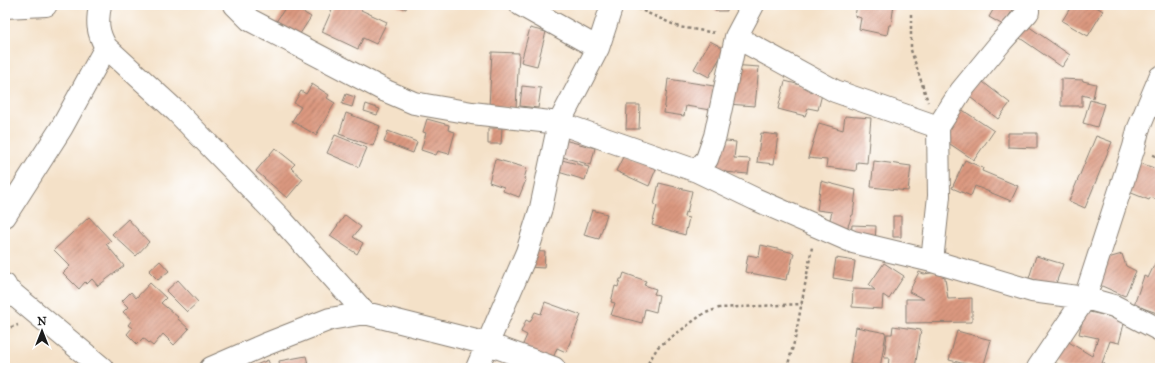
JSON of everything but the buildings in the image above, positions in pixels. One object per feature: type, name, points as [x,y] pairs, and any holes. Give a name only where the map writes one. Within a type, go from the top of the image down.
[{"type":"street","points":[[5,7],[46,5]]},
{"type":"street","points":[[100,5],[98,21],[100,37],[106,47],[177,112],[280,218],[365,313]]},
{"type":"street","points":[[235,5],[250,20],[386,91],[414,103],[472,113],[559,123],[697,171],[816,227],[853,242],[932,261],[1032,291],[1085,298],[1114,306],[1160,330]]},
{"type":"street","points":[[521,5],[598,48]]},
{"type":"street","points":[[477,368],[527,252],[541,208],[559,123],[598,48],[612,5]]},
{"type":"street","points":[[697,171],[707,159],[715,136],[736,37],[753,5]]},
{"type":"street","points":[[932,261],[939,196],[937,127],[961,91],[1028,12],[1028,5]]},
{"type":"street","points":[[736,37],[835,90],[937,127]]},
{"type":"street","points":[[5,216],[62,127],[106,47]]},
{"type":"street","points":[[1038,368],[1085,298],[1134,147],[1138,130],[1159,80]]},
{"type":"street","points":[[6,287],[102,368]]},
{"type":"street","points":[[211,368],[330,318],[365,313],[488,344],[554,368]]},
{"type":"path","points":[[628,5],[680,27],[736,37]]},
{"type":"path","points":[[910,14],[911,50],[937,127]]},
{"type":"path","points":[[787,368],[795,339],[816,227]]},
{"type":"path","points":[[645,368],[658,346],[703,314],[719,308],[802,304]]}]
